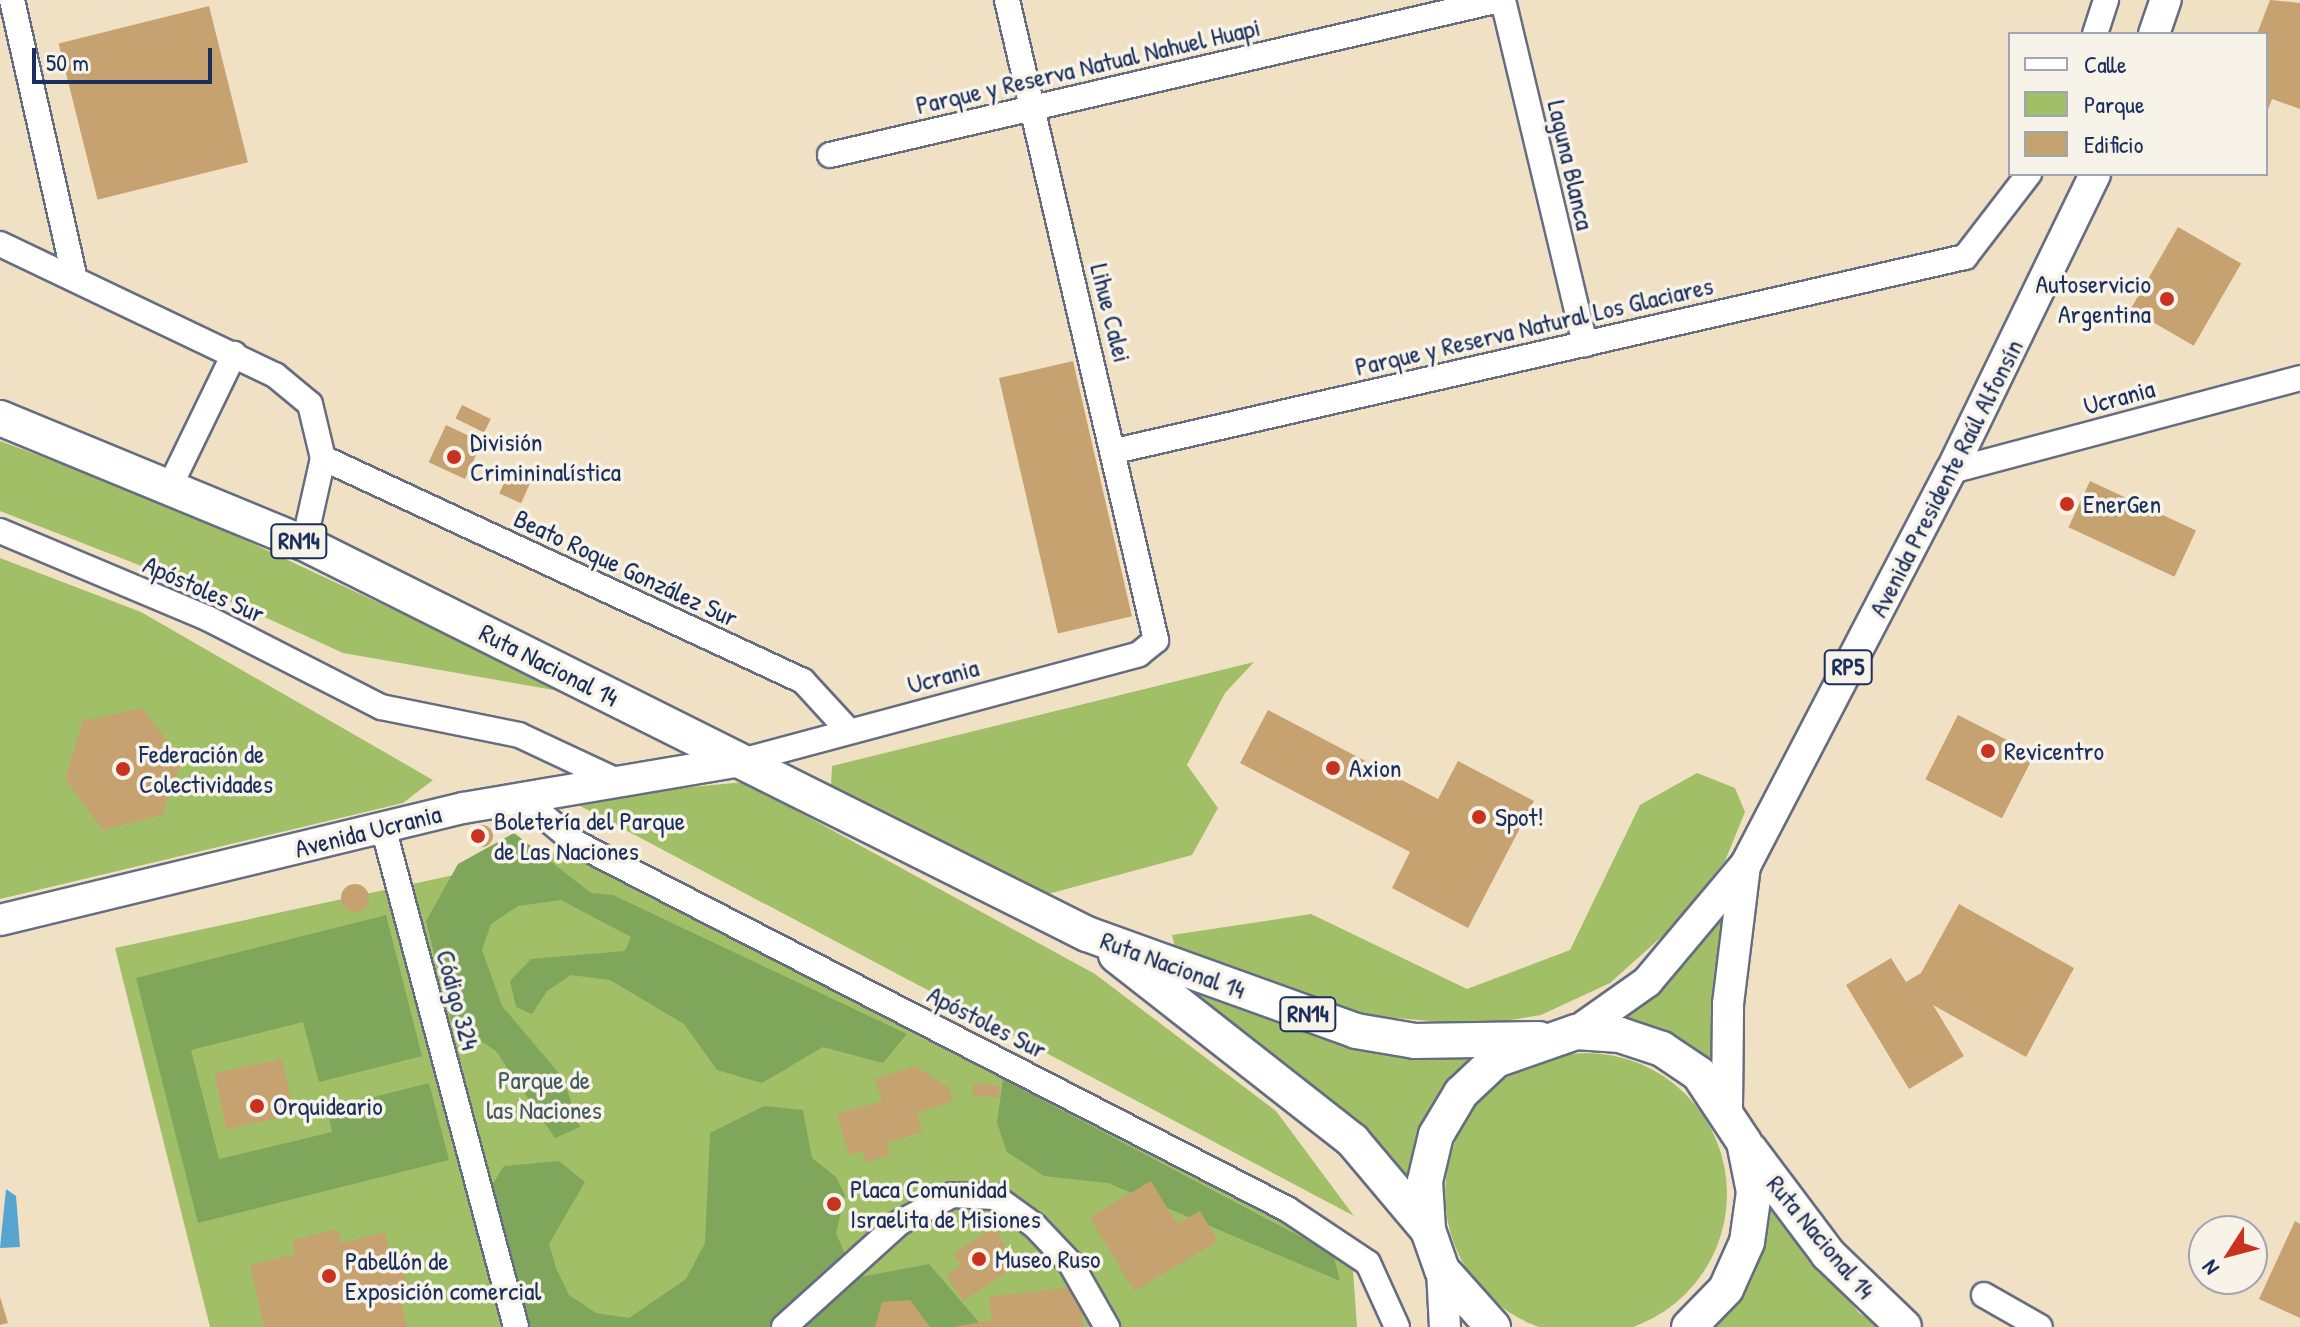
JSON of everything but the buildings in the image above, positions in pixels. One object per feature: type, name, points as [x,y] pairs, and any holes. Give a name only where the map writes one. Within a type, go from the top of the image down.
[{"type":"highway","name":"Ruta Nacional 14","points":[[0,418],[304,543],[1087,934],[1356,1031],[1415,1041],[1539,1039]]},
{"type":"highway","name":"Ruta Nacional 14","points":[[1087,934],[1353,1141],[1428,1230]]},
{"type":"highway","name":"RN14","points":[[1493,1327],[1442,1270],[1428,1230],[1425,1181],[1436,1135],[1461,1093],[1496,1060],[1539,1039],[1576,1032],[1620,1035],[1662,1049],[1699,1074],[1727,1107],[1744,1142],[1754,1192],[1747,1242],[1726,1289],[1689,1327]]},
{"type":"highway","name":"Ruta Nacional 14","points":[[1744,1142],[1828,1254],[1904,1327]]},
{"type":"main road","points":[[2155,32],[2166,0]]},
{"type":"main road","name":"Avenida Presidente Raúl Alfonsín","points":[[1576,1032],[1647,982],[1746,864],[1951,471],[2094,176]]},
{"type":"main road","name":"Avenida Ucrania","points":[[0,920],[383,827],[521,797],[613,779],[741,761]]},
{"type":"main road","name":"Avenida Presidente Raúl Alfonsín","points":[[1727,1107],[1728,1004],[1746,864]]},
{"type":"main road","points":[[1442,1270],[1445,1327]]},
{"type":"street","points":[[12,0],[75,279]]},
{"type":"street","name":"Lihue Calei","points":[[1007,0],[1115,451],[1156,640]]},
{"type":"street","name":"Parque y Reserva Natual Nahuel Huapi","points":[[830,155],[1501,0]]},
{"type":"street","name":"Laguna Blanca","points":[[1501,0],[1585,344]]},
{"type":"street","points":[[2096,32],[2106,0]]},
{"type":"street","name":"Parque y Reserva Natural Los Glaciares","points":[[1115,451],[1965,257],[2027,176]]},
{"type":"street","points":[[0,244],[234,354],[310,404],[323,458],[304,543]]},
{"type":"street","points":[[170,486],[234,354]]},
{"type":"street","name":"Ucrania","points":[[1951,471],[2300,378]]},
{"type":"street","name":"Beato Roque González Sur","points":[[323,458],[803,681],[848,730]]},
{"type":"street","name":"Apóstoles Sur","points":[[0,531],[209,619],[381,707],[519,735],[613,779]]},
{"type":"street","name":"Ucrania","points":[[741,761],[1139,654],[1156,640]]},
{"type":"street","name":"Apóstoles Sur","points":[[521,797],[576,843],[1287,1209],[1368,1263],[1397,1327]]},
{"type":"street","name":"Código 324","points":[[383,827],[516,1327]]},
{"type":"street","points":[[784,1327],[899,1223],[952,1195],[995,1197],[1035,1226],[1071,1264],[1107,1327]]},
{"type":"street","points":[[1984,1295],[2040,1327]]},
{"type":"green space","points":[[0,441],[162,501],[571,693],[343,653],[216,595],[0,511]]},
{"type":"green space","points":[[0,558],[141,612],[433,780],[403,803],[0,899]]},
{"type":"green space","points":[[1254,662],[1225,693],[1187,765],[1218,808],[1192,855],[1048,894],[831,786],[832,766]]},
{"type":"green space","points":[[1697,773],[1735,788],[1745,812],[1725,861],[1668,931],[1610,983],[1541,1015],[1480,1025],[1358,1015],[1176,952],[1172,935],[1311,914],[1467,989],[1570,950],[1640,805]]},
{"type":"green space","points":[[744,782],[1095,974],[1276,1111],[1354,1216],[567,799]]},
{"type":"green space","points":[[514,833],[591,893],[613,895],[907,1034],[883,1063],[823,1047],[762,1083],[717,1070],[684,1024],[610,980],[571,975],[547,991],[532,1014],[516,1007],[510,981],[531,959],[625,951],[631,937],[561,900],[518,906],[491,924],[482,950],[502,1006],[563,1078],[580,1127],[555,1138],[496,1051],[451,1021],[426,921],[458,864]]},
{"type":"green space","name":"Parque de las Naciones","points":[[575,849],[1352,1256],[1357,1327],[210,1327],[115,948]]},
{"type":"green space","points":[[1728,907],[1713,1077],[1664,1031],[1603,1022]]},
{"type":"green space","points":[[386,915],[422,1056],[319,1082],[303,1022],[191,1050],[219,1159],[332,1132],[327,1109],[429,1083],[449,1160],[198,1223],[136,978]]},
{"type":"green space","points":[[1175,983],[1484,1053],[1409,1198],[1321,1091]]},
{"type":"green space","points":[[1572,1054],[1600,1054],[1627,1059],[1664,1077],[1686,1094],[1716,1140],[1726,1180],[1726,1208],[1721,1235],[1703,1272],[1675,1303],[1630,1328],[1542,1328],[1508,1311],[1486,1294],[1469,1272],[1451,1235],[1446,1208],[1446,1180],[1451,1153],[1469,1116],[1486,1094],[1532,1064]]},
{"type":"green space","points":[[1003,1079],[1333,1254],[1340,1281],[1108,1183],[1044,1176],[1007,1152],[997,1123]]},
{"type":"green space","points":[[764,1106],[803,1110],[812,1158],[836,1177],[845,1195],[836,1233],[855,1278],[929,1264],[983,1327],[528,1327],[491,1187],[504,1166],[559,1161],[585,1182],[549,1244],[556,1268],[569,1295],[596,1313],[629,1318],[686,1279],[705,1243],[710,1133]]},
{"type":"green space","points":[[1761,1187],[1859,1313],[1881,1327],[1700,1327]]},
{"type":"water","points":[[6,1189],[16,1196],[20,1247],[0,1248]]},
{"type":"place","name":"Autoservicio Argentina","points":[[2167,299]]},
{"type":"place","name":"División Crimininalística","points":[[454,457]]},
{"type":"place","name":"EnerGen","points":[[2067,504]]},
{"type":"place","name":"Revicentro","points":[[1988,751]]},
{"type":"place","name":"Axion","points":[[1333,768]]},
{"type":"place","name":"Federación de Colectividades","points":[[123,769]]},
{"type":"place","name":"Spot!","points":[[1479,817]]},
{"type":"place","name":"Boletería del Parque de Las Naciones","points":[[478,836]]},
{"type":"place","name":"Orquideario","points":[[257,1106]]},
{"type":"place","name":"Placa Comunidad Israelita de Misiones","points":[[834,1204]]},
{"type":"place","name":"Museo Ruso","points":[[979,1259]]},
{"type":"place","name":"Pabellón de Exposición comercial","points":[[329,1276]]}]
